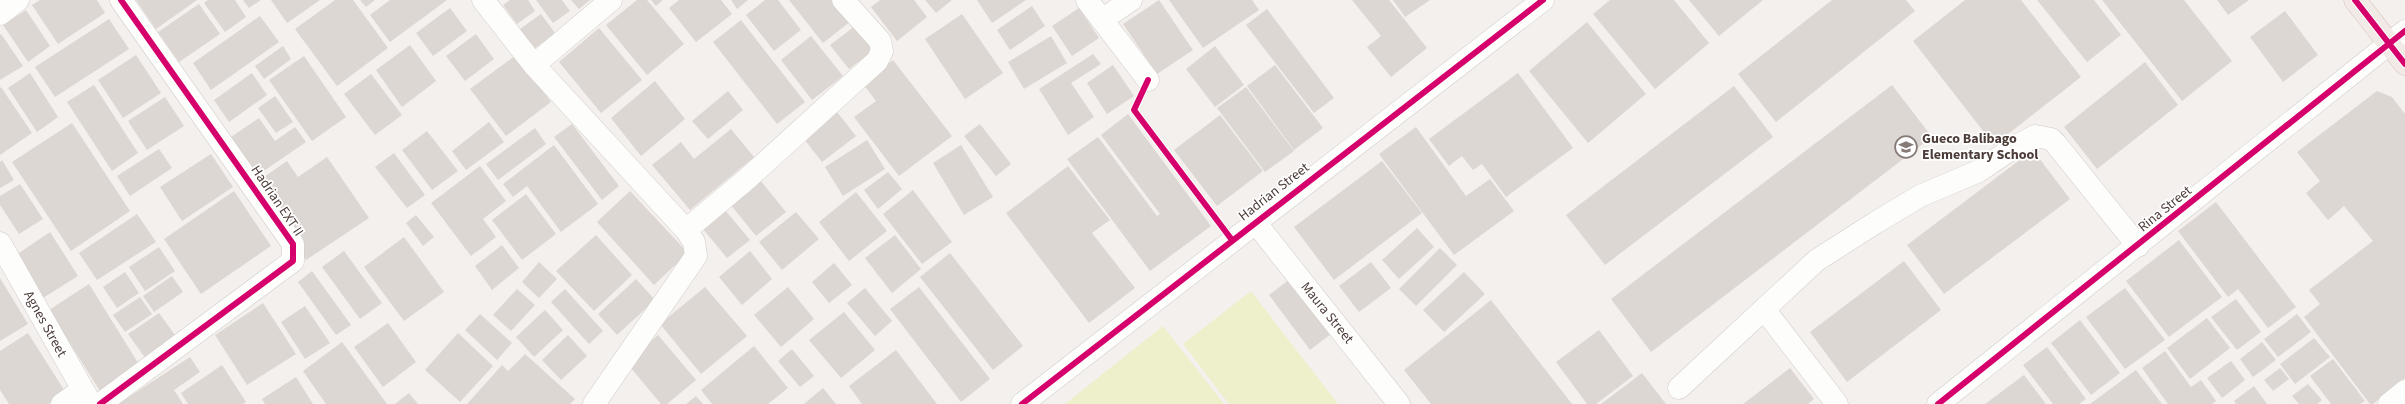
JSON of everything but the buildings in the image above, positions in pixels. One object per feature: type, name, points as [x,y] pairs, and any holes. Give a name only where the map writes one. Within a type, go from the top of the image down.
[{"type":"main road","points":[[2355,0],[2397,38],[2405,64]]},
{"type":"street","points":[[0,14],[18,0]]},
{"type":"street","name":"Hadrian EXT II","points":[[100,404],[293,261],[293,244],[121,0]]},
{"type":"street","points":[[483,0],[534,65],[686,230],[694,242],[696,256],[594,404]]},
{"type":"street","points":[[534,65],[611,0]]},
{"type":"street","points":[[686,230],[748,178],[877,61],[882,51],[880,41],[843,0]]},
{"type":"street","points":[[1088,0],[1148,80]]},
{"type":"street","points":[[1102,20],[1131,0]]},
{"type":"street","name":"Hadrian Street","points":[[1022,404],[1254,222],[1543,0]]},
{"type":"street","name":"Rina Street","points":[[1938,404],[2397,38]]},
{"type":"street","points":[[1679,388],[1817,260],[1920,196],[1979,171],[2013,148],[2035,136],[2051,139],[2056,144],[2138,246]]},
{"type":"street","name":"Maura Street","points":[[1254,222],[1400,404]]},
{"type":"street","name":"Agnes Street","points":[[0,244],[87,397]]},
{"type":"street","points":[[1764,309],[1837,404]]},
{"type":"street","points":[[2389,404],[2405,391]]},
{"type":"street","points":[[62,404],[87,397]]},
{"type":"path","points":[[1148,80],[1134,110],[1232,240]]},
{"type":"green space","points":[[1251,291],[1338,404],[1229,404],[1183,344]]},
{"type":"green space","points":[[1163,326],[1224,404],[1065,404]]},
{"type":"cycle path","points":[[100,404],[293,261],[293,244],[121,0]]},
{"type":"cycle path","points":[[1022,404],[1543,0]]},
{"type":"cycle path","points":[[2355,0],[2405,64]]},
{"type":"cycle path","points":[[1938,404],[2405,31]]},
{"type":"cycle path","points":[[1148,80],[1134,110],[1232,240]]},
{"type":"place","name":"Gueco Balibago Elementary School","points":[[1906,147]]}]
